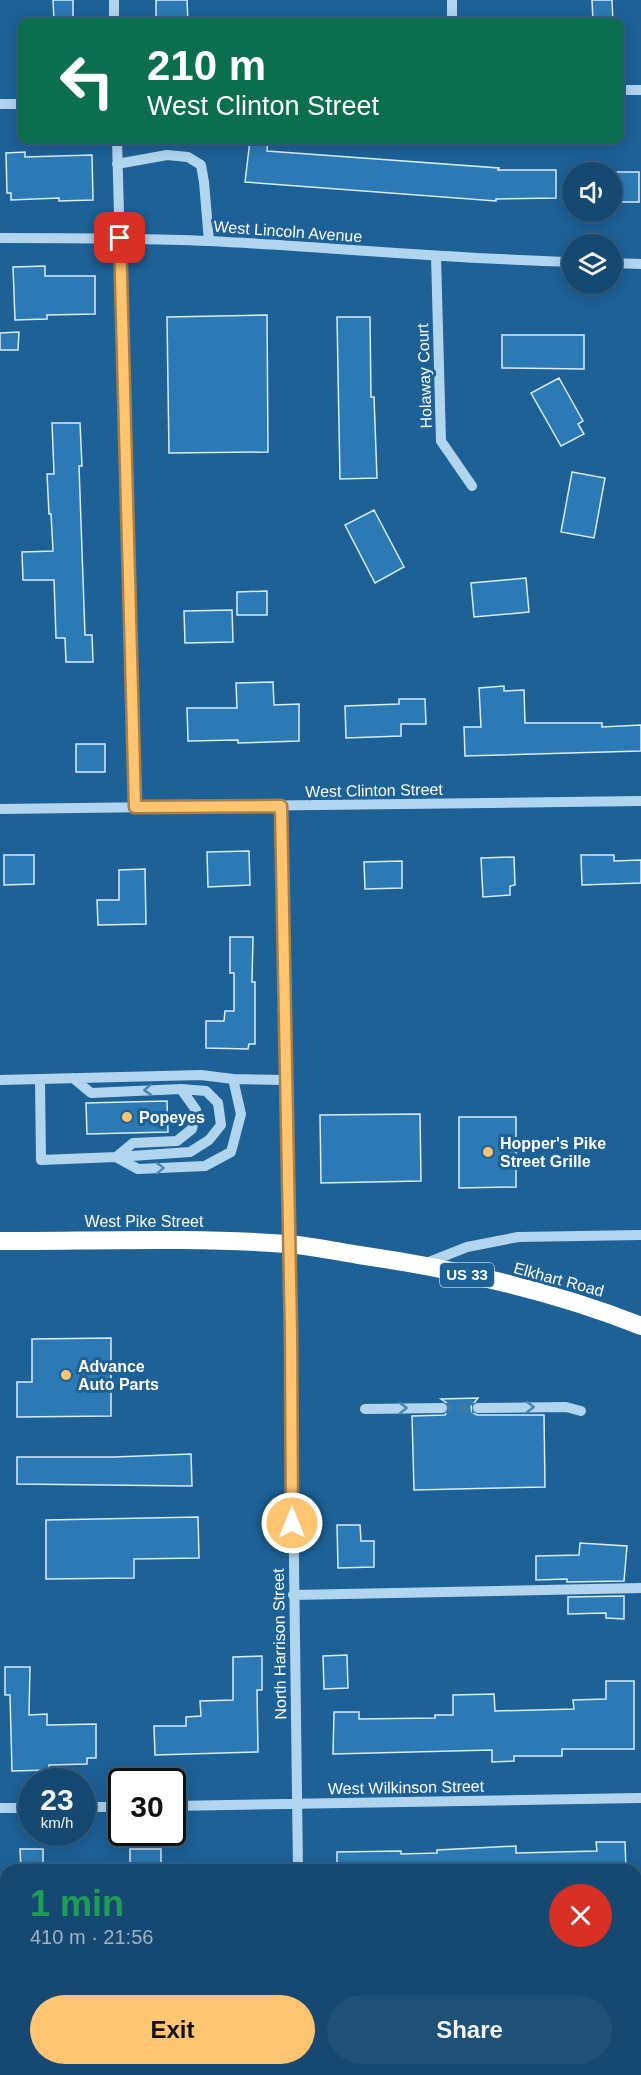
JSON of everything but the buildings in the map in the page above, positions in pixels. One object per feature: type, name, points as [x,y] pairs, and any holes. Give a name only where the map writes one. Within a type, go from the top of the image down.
[{"type":"highway","name":"West Pike Street","points":[[0,1241],[170,1240],[288,1245]]},
{"type":"highway","name":"Elkhart Road","points":[[288,1245],[424,1264],[599,1309],[641,1326]]},
{"type":"street","points":[[114,0],[114,18]]},
{"type":"street","points":[[452,0],[452,18]]},
{"type":"street","points":[[624,90],[641,90]]},
{"type":"street","points":[[0,104],[18,104]]},
{"type":"street","points":[[117,144],[135,807]]},
{"type":"street","points":[[117,164],[168,155],[188,157],[201,165],[210,242]]},
{"type":"street","name":"West Lincoln Avenue","points":[[0,238],[120,238],[562,262]]},
{"type":"street","name":"Holaway Court","points":[[436,256],[441,441],[472,486]]},
{"type":"street","points":[[622,263],[641,264]]},
{"type":"street","name":"West Clinton Street","points":[[0,809],[641,801]]},
{"type":"street","name":"North Harrison Street","points":[[281,806],[298,1864]]},
{"type":"street","points":[[0,1080],[201,1075],[232,1079],[285,1080]]},
{"type":"street","points":[[40,1079],[41,1160],[190,1152],[209,1140],[221,1125],[218,1103],[206,1091],[182,1089],[91,1093],[73,1078]]},
{"type":"street","points":[[116,1157],[138,1168],[183,1167],[205,1166],[231,1152],[242,1114],[232,1079]]},
{"type":"street","points":[[116,1157],[133,1143],[177,1140],[192,1129],[196,1110],[182,1089]]},
{"type":"street","points":[[424,1264],[467,1247],[518,1237],[641,1235]]},
{"type":"street","points":[[478,1408],[566,1407],[581,1411]]},
{"type":"street","points":[[365,1409],[442,1408]]},
{"type":"street","points":[[293,1595],[641,1588]]},
{"type":"street","name":"West Wilkinson Street","points":[[186,1806],[641,1798]]},
{"type":"street","points":[[0,1808],[18,1808]]},
{"type":"tunnel","points":[[442,1408],[478,1408]]},
{"type":"place","name":"Popeyes","points":[[127,1117]]},
{"type":"place","name":"Hopper's Pike Street Grille","points":[[488,1152]]},
{"type":"place","name":"Advance Auto Parts","points":[[66,1375]]},
{"type":"route","points":[[120,238],[135,807],[281,806],[291,1332],[292,1523]]}]
